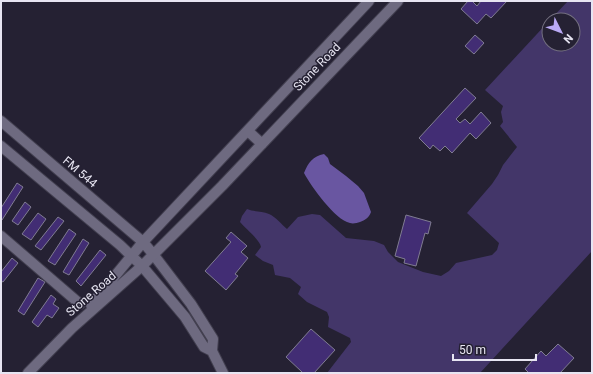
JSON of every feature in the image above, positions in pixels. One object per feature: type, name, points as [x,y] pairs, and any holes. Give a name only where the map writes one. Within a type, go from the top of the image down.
[{"type":"main road","name":"Stone Road","points":[[72,328],[131,255],[369,1]]},
{"type":"main road","name":"Stone Road","points":[[72,328],[142,266],[222,186],[398,1]]},
{"type":"main road","name":"FM 544","points":[[1,122],[143,242],[191,304],[212,339],[212,351]]},
{"type":"main road","points":[[248,131],[262,144]]},
{"type":"main road","points":[[1,146],[131,255],[142,266],[185,318],[204,347],[212,351],[223,373]]},
{"type":"main road","points":[[1,236],[80,304]]},
{"type":"main road","points":[[28,373],[72,328]]},
{"type":"shaded area","points":[[568,1],[592,1],[592,251],[480,373],[327,373],[351,342],[350,338],[328,327],[329,317],[327,312],[307,302],[298,294],[301,287],[290,278],[275,275],[273,265],[263,261],[255,255],[261,247],[260,244],[240,222],[242,216],[247,209],[266,213],[274,217],[287,229],[298,217],[312,214],[320,215],[346,238],[374,241],[384,245],[388,252],[398,262],[423,272],[441,276],[449,271],[456,263],[492,255],[497,250],[499,243],[467,213],[492,184],[503,165],[517,147],[500,126],[503,122],[501,112],[503,106],[485,90],[541,30],[541,52],[581,52],[581,12],[558,12]]},
{"type":"shaded area","points":[[324,154],[328,158],[330,164],[358,186],[364,193],[371,212],[365,220],[354,223],[344,221],[324,202],[307,179],[304,173],[309,163],[317,156]]},
{"type":"building","points":[[468,1],[472,1],[477,6],[481,1],[507,1],[491,18],[486,14],[477,24],[461,9]]},
{"type":"building","points":[[475,35],[484,43],[474,54],[465,46]]},
{"type":"building","points":[[465,88],[476,98],[456,119],[460,123],[465,119],[470,124],[481,112],[491,123],[476,139],[470,133],[452,153],[445,146],[440,151],[433,145],[430,149],[419,138]]},
{"type":"building","points":[[17,183],[23,187],[2,220],[1,208]]},
{"type":"building","points":[[25,202],[31,207],[18,225],[12,221]]},
{"type":"building","points":[[38,213],[46,219],[31,240],[22,234]]},
{"type":"building","points":[[406,215],[431,222],[428,234],[425,233],[416,266],[404,263],[405,259],[395,256]]},
{"type":"building","points":[[58,217],[64,221],[41,250],[35,246]]},
{"type":"building","points":[[69,229],[76,234],[55,265],[48,261]]},
{"type":"building","points":[[231,232],[247,246],[241,252],[248,258],[235,274],[238,276],[226,290],[205,271],[231,242],[226,238]]},
{"type":"building","points":[[83,239],[89,243],[69,275],[63,272]]},
{"type":"building","points":[[100,250],[106,255],[81,286],[76,281]]},
{"type":"building","points":[[12,258],[18,263],[3,282],[1,281],[1,272]]},
{"type":"building","points":[[38,278],[45,282],[24,315],[18,311]]},
{"type":"building","points":[[51,295],[56,299],[53,304],[59,308],[52,318],[47,315],[38,327],[32,322]]},
{"type":"building","points":[[311,329],[335,350],[314,373],[301,373],[302,372],[286,357]]},
{"type":"building","points":[[558,344],[574,358],[560,373],[529,373],[525,369],[541,351],[546,356]]}]
